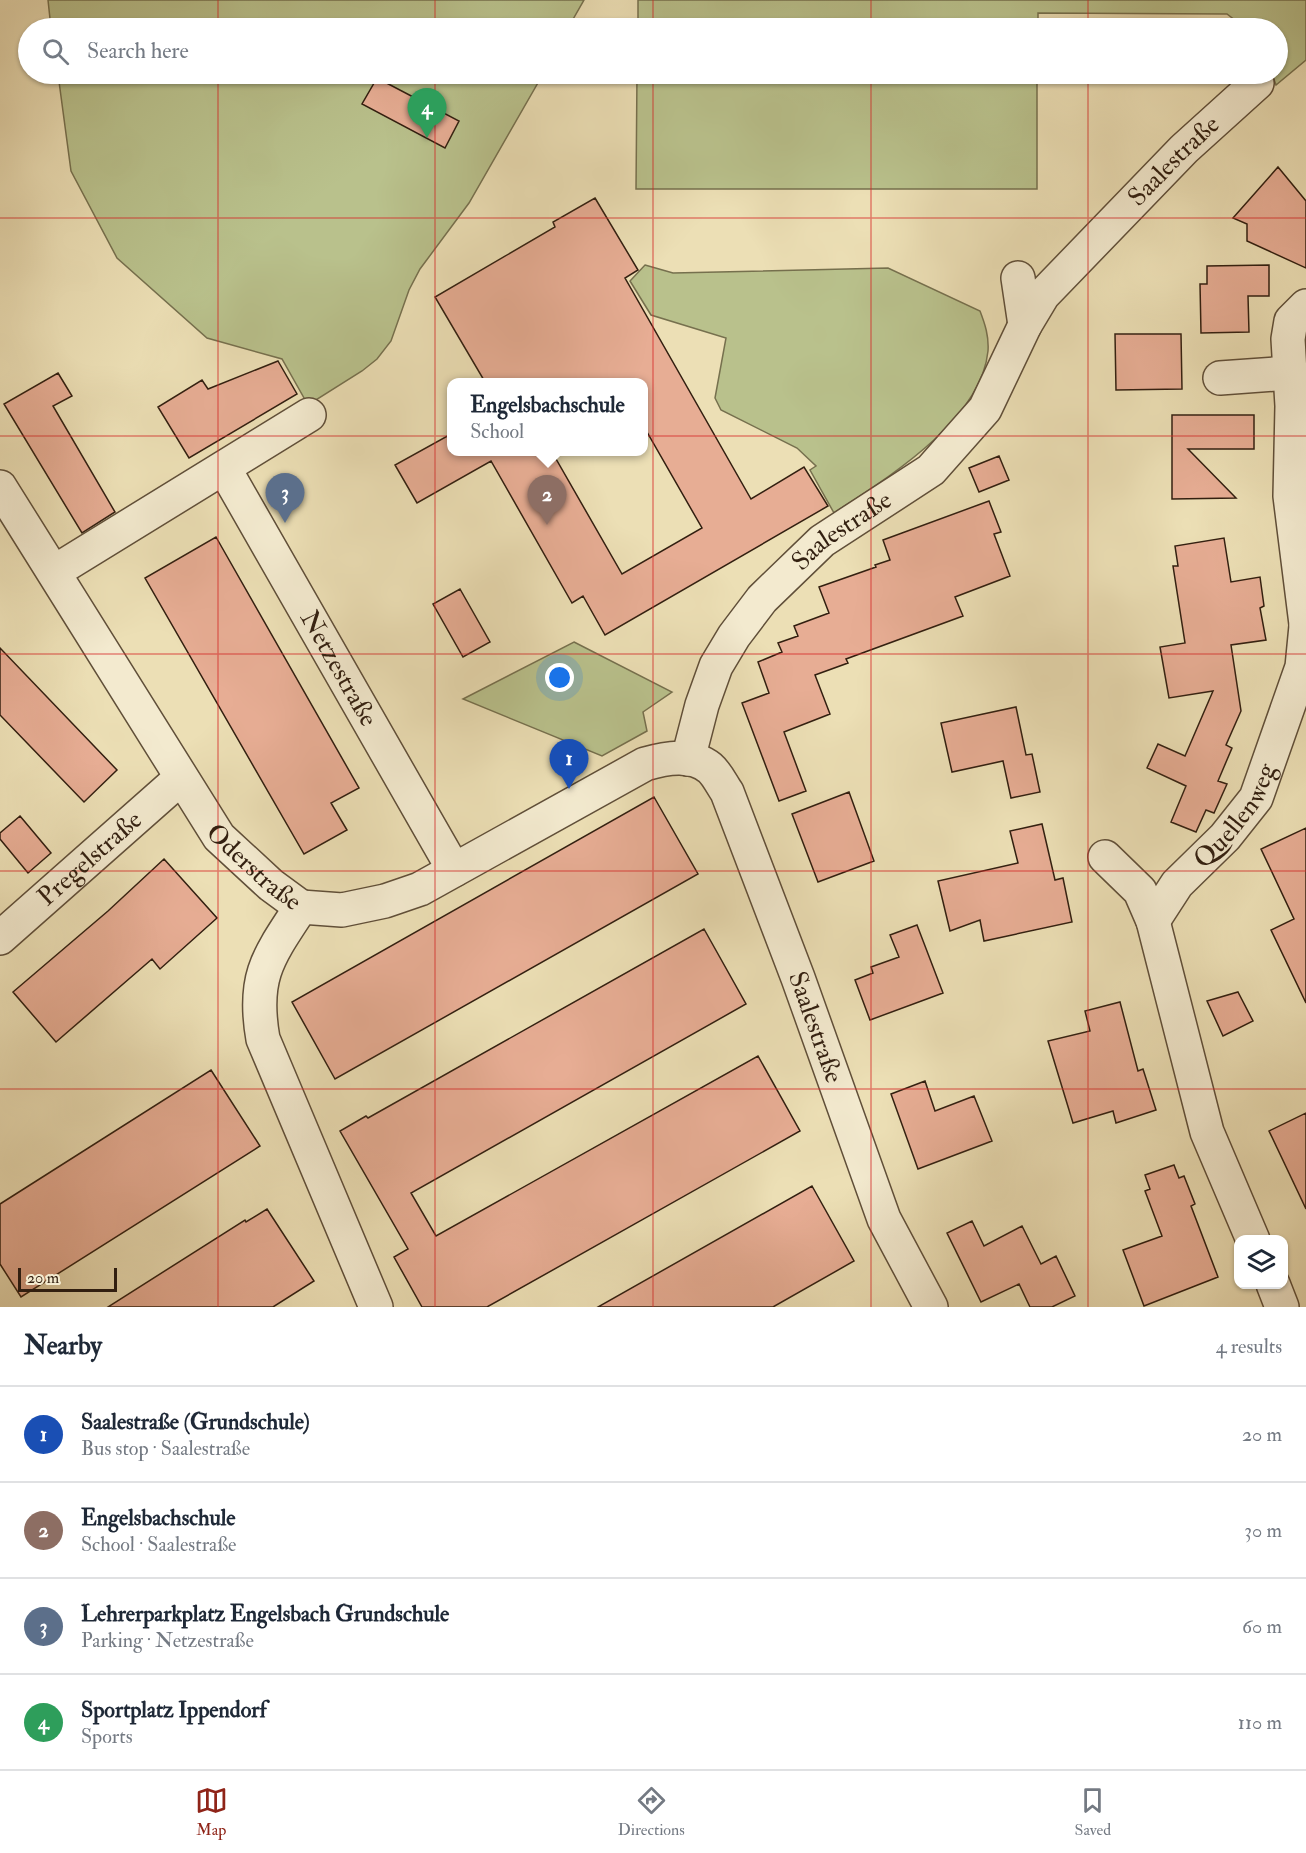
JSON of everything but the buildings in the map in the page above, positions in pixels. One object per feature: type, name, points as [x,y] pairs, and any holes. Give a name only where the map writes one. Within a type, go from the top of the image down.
[{"type":"street","name":"Saalestraße","points":[[931,1307],[884,1219],[798,978],[727,792],[711,768],[688,759],[702,705],[716,666],[734,636],[762,599],[822,542],[931,470],[985,409],[1025,325],[1043,295],[1184,149],[1256,84]]},
{"type":"street","points":[[1018,278],[1025,325]]},
{"type":"street","name":"Quellenweg","points":[[1153,921],[1177,884],[1225,837],[1256,798],[1302,667],[1306,625],[1290,496],[1292,406],[1288,339],[1291,321],[1306,306]]},
{"type":"street","points":[[1220,378],[1289,373]]},
{"type":"street","points":[[54,572],[309,415]]},
{"type":"street","name":"Netzestraße","points":[[224,468],[454,870]]},
{"type":"street","name":"Oderstraße","points":[[0,487],[219,837],[271,885],[301,907],[275,946],[258,992],[263,1039],[376,1307]]},
{"type":"street","points":[[301,907],[342,910],[385,901],[420,889],[645,764],[668,758],[688,759]]},
{"type":"street","name":"Pregelstraße","points":[[0,938],[181,778]]},
{"type":"street","points":[[1105,857],[1140,891],[1153,921],[1208,1132],[1251,1235]]},
{"type":"street","points":[[1276,1289],[1282,1307]]},
{"type":"green space","points":[[48,0],[584,0],[574,18],[50,18]]},
{"type":"green space","points":[[638,0],[1306,0],[1306,60],[1288,75],[1288,18],[1232,18],[1227,14],[1038,13],[1038,18],[638,18]]},
{"type":"green space","points":[[59,84],[537,84],[469,203],[420,269],[409,290],[391,341],[377,359],[362,371],[308,405],[282,359],[207,338],[117,258],[71,171]]},
{"type":"green space","points":[[637,84],[1037,84],[1037,189],[636,189]]},
{"type":"green space","points":[[645,265],[673,273],[888,268],[980,311],[988,346],[982,377],[968,401],[950,424],[928,445],[904,465],[834,513],[810,470],[816,466],[797,448],[721,410],[715,398],[726,338],[651,315],[630,281]]},
{"type":"green space","points":[[574,642],[672,692],[643,712],[647,731],[602,756],[463,699]]},
{"type":"place","name":"Sportplatz Ippendorf","points":[[427,138]]},
{"type":"place","name":"Lehrerparkplatz Engelsbach Grundschule","points":[[285,523]]},
{"type":"place","name":"Engelsbachschule","points":[[547,525]]},
{"type":"place","name":"Saalestraße (Grundschule)","points":[[569,789]]}]
